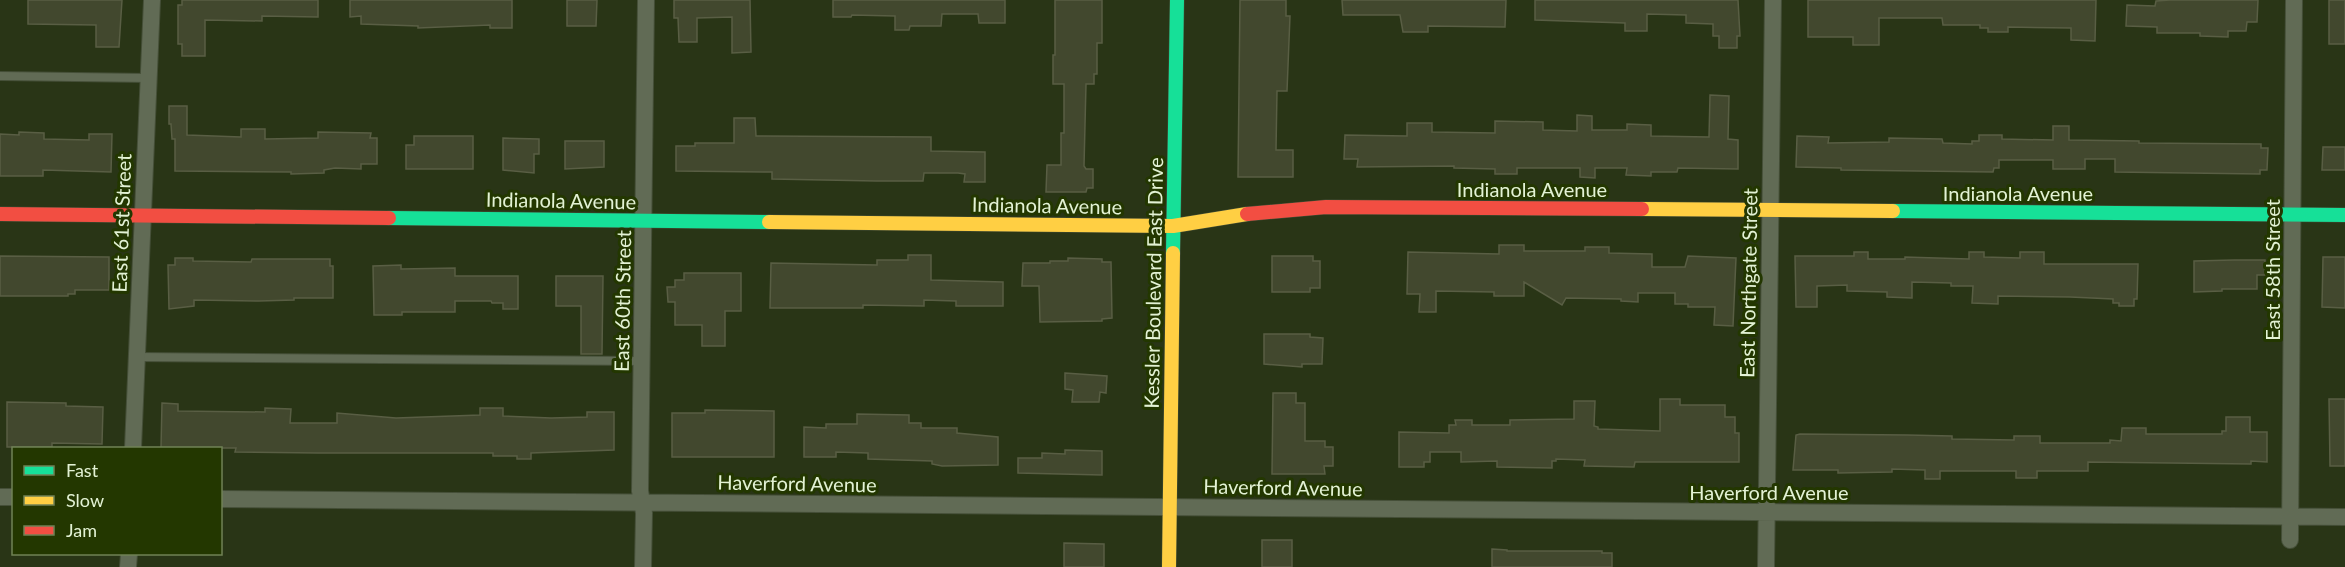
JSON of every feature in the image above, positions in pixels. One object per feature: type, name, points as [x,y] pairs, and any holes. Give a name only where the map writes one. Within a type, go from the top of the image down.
[{"type":"street","name":"East 61st Street","points":[[133,447],[152,0]]},
{"type":"street","name":"East 60th Street","points":[[643,567],[644,513],[641,502],[646,0]]},
{"type":"street","name":"Kessler Boulevard East Drive","points":[[1169,567],[1177,0]]},
{"type":"street","name":"East Northgate Street","points":[[1766,567],[1773,0]]},
{"type":"street","name":"East 58th Street","points":[[2290,540],[2294,0]]},
{"type":"street","name":"Indianola Avenue","points":[[0,214],[1173,226],[1262,212],[1326,207],[2345,215]]},
{"type":"street","name":"Haverford Avenue","points":[[222,499],[2345,517]]},
{"type":"lane","points":[[0,76],[148,78]]},
{"type":"lane","points":[[136,357],[642,361]]},
{"type":"building","points":[[28,0],[122,0],[119,47],[96,47],[96,25],[28,24]]},
{"type":"building","points":[[182,0],[318,0],[318,17],[262,16],[262,21],[205,20],[205,56],[182,56],[182,44],[178,44],[178,5],[182,5]]},
{"type":"building","points":[[350,0],[512,0],[512,28],[490,28],[490,25],[418,28],[418,26],[361,24],[361,16],[350,17]]},
{"type":"building","points":[[567,0],[597,0],[596,26],[567,26]]},
{"type":"building","points":[[674,0],[750,0],[751,52],[732,53],[732,17],[697,18],[697,42],[679,42],[678,18],[674,18]]},
{"type":"building","points":[[833,0],[1005,0],[1005,23],[979,23],[978,14],[942,14],[941,26],[910,26],[909,30],[895,30],[895,16],[833,17]]},
{"type":"building","points":[[1055,0],[1102,0],[1102,43],[1097,43],[1097,74],[1094,74],[1094,84],[1086,84],[1084,166],[1086,169],[1093,169],[1093,188],[1087,188],[1086,192],[1046,192],[1047,165],[1061,165],[1061,133],[1064,133],[1064,84],[1053,84]]},
{"type":"building","points":[[1240,0],[1286,0],[1286,16],[1290,16],[1287,91],[1277,91],[1276,150],[1293,150],[1293,177],[1238,177]]},
{"type":"building","points":[[1342,0],[1506,0],[1505,27],[1428,26],[1428,32],[1403,32],[1400,15],[1343,15]]},
{"type":"building","points":[[1535,0],[1738,0],[1740,36],[1737,36],[1737,48],[1719,48],[1719,36],[1713,36],[1713,24],[1686,23],[1686,15],[1647,14],[1647,31],[1625,31],[1625,23],[1535,20]]},
{"type":"building","points":[[1808,0],[2096,0],[2095,41],[2071,40],[2071,28],[2008,27],[2008,32],[1988,32],[1988,28],[1980,28],[1980,25],[1943,25],[1942,18],[1879,18],[1879,45],[1853,45],[1853,37],[1808,37]]},
{"type":"building","points":[[2258,0],[2257,22],[2247,22],[2246,31],[2228,31],[2228,37],[2200,36],[2200,33],[2157,33],[2157,27],[2126,26],[2127,5],[2155,6],[2156,1]]},
{"type":"building","points":[[2329,0],[2345,0],[2345,44],[2329,44]]},
{"type":"building","points":[[1710,95],[1729,96],[1728,139],[1738,140],[1738,169],[1678,168],[1677,172],[1651,172],[1651,176],[1626,175],[1627,168],[1595,168],[1595,178],[1580,177],[1580,168],[1517,168],[1517,174],[1495,174],[1495,169],[1454,168],[1454,166],[1357,167],[1358,159],[1344,159],[1345,135],[1407,136],[1407,123],[1432,123],[1432,132],[1495,133],[1495,121],[1543,122],[1543,130],[1577,131],[1577,115],[1592,116],[1592,130],[1627,130],[1627,124],[1651,125],[1651,136],[1709,137]]},
{"type":"building","points":[[169,106],[187,106],[187,135],[241,137],[241,129],[265,129],[265,139],[318,138],[318,132],[371,133],[370,138],[377,138],[377,164],[361,164],[361,169],[335,168],[324,170],[324,173],[175,171],[175,139],[172,139],[171,124],[169,124]]},
{"type":"building","points":[[734,118],[755,118],[756,136],[931,137],[931,151],[985,152],[985,182],[964,182],[965,174],[958,173],[924,173],[923,181],[876,181],[772,179],[772,172],[676,171],[676,146],[695,146],[695,143],[734,143]]},
{"type":"building","points":[[2053,126],[2069,126],[2069,140],[2261,144],[2261,148],[2268,148],[2267,170],[2260,170],[2260,174],[2115,172],[2115,159],[2085,159],[2085,169],[2053,169],[2053,160],[1999,160],[1999,168],[1994,168],[1993,172],[1841,170],[1841,168],[1796,167],[1797,136],[1829,137],[1828,143],[1889,142],[1889,138],[1942,139],[1943,143],[1972,144],[1972,141],[1979,141],[1979,135],[2002,135],[2002,139],[2053,140]]},
{"type":"building","points":[[19,132],[44,133],[44,139],[89,140],[89,134],[112,134],[111,172],[43,170],[43,176],[0,176],[0,134],[19,135]]},
{"type":"building","points":[[414,136],[473,136],[473,169],[406,169],[406,145],[414,145]]},
{"type":"building","points":[[503,138],[539,139],[539,154],[534,154],[534,173],[503,170]]},
{"type":"building","points":[[565,141],[604,141],[604,167],[565,169]]},
{"type":"building","points":[[2323,147],[2345,147],[2345,170],[2322,170]]},
{"type":"building","points":[[1499,245],[1524,245],[1524,251],[1585,251],[1585,247],[1609,247],[1609,253],[1652,254],[1652,267],[1685,267],[1688,256],[1736,258],[1733,326],[1714,325],[1715,307],[1688,307],[1688,304],[1675,304],[1675,293],[1638,293],[1638,302],[1621,301],[1621,299],[1566,298],[1562,305],[1524,282],[1524,296],[1494,296],[1494,292],[1436,291],[1436,312],[1419,312],[1420,294],[1407,294],[1408,252],[1499,254]]},
{"type":"building","points":[[1854,252],[1868,252],[1868,259],[1905,259],[1905,257],[1969,259],[1969,252],[1984,252],[1984,257],[2020,258],[2020,252],[2044,252],[2044,264],[2138,264],[2137,299],[2134,299],[2134,306],[2119,306],[2119,303],[2113,303],[2113,299],[2070,297],[1998,296],[1998,304],[1972,303],[1973,286],[1912,282],[1912,298],[1887,297],[1887,292],[1847,291],[1847,285],[1817,286],[1817,307],[1796,307],[1795,256],[1854,256]]},
{"type":"building","points":[[908,255],[931,255],[931,280],[1003,282],[1003,306],[956,306],[956,301],[924,300],[924,306],[770,308],[771,263],[877,265],[877,260],[908,260]]},
{"type":"building","points":[[0,256],[109,257],[109,290],[75,290],[75,294],[68,294],[68,296],[0,296]]},
{"type":"building","points":[[1272,256],[1313,256],[1313,261],[1320,261],[1320,288],[1310,288],[1310,292],[1272,292]]},
{"type":"building","points":[[2323,257],[2345,257],[2345,308],[2322,307]]},
{"type":"building","points":[[175,258],[193,258],[193,261],[251,262],[252,259],[330,259],[330,266],[333,266],[333,298],[259,301],[194,300],[194,306],[169,309],[168,265],[175,265]]},
{"type":"building","points":[[1068,258],[1102,259],[1102,262],[1111,262],[1112,318],[1102,319],[1102,321],[1040,322],[1039,286],[1022,286],[1023,263],[1068,261]]},
{"type":"building","points":[[2265,260],[2265,275],[2257,275],[2257,289],[2194,292],[2194,261]]},
{"type":"building","points":[[401,265],[401,269],[455,268],[455,276],[518,276],[518,309],[503,309],[503,303],[492,303],[491,301],[455,301],[455,312],[402,312],[402,315],[374,315],[373,266]]},
{"type":"building","points":[[684,273],[741,273],[741,311],[725,311],[725,346],[702,346],[702,325],[675,325],[675,302],[668,302],[667,287],[675,287],[675,280],[684,280]]},
{"type":"building","points":[[556,276],[603,276],[602,354],[581,354],[581,306],[556,306]]},
{"type":"building","points":[[1264,334],[1310,334],[1310,337],[1323,338],[1322,364],[1302,364],[1302,367],[1264,364]]},
{"type":"building","points":[[1065,373],[1107,376],[1106,393],[1100,392],[1099,402],[1072,402],[1073,390],[1065,389]]},
{"type":"building","points":[[1273,393],[1296,393],[1296,403],[1305,403],[1305,441],[1325,441],[1325,447],[1333,447],[1333,466],[1324,466],[1325,474],[1272,474]]},
{"type":"building","points":[[1660,399],[1680,399],[1680,405],[1725,405],[1725,417],[1735,417],[1735,433],[1739,433],[1739,462],[1635,462],[1634,467],[1584,466],[1585,460],[1556,459],[1552,461],[1552,468],[1497,467],[1497,461],[1461,462],[1461,452],[1430,452],[1430,462],[1424,462],[1424,467],[1399,467],[1399,432],[1449,433],[1449,425],[1456,425],[1455,420],[1472,420],[1472,425],[1510,425],[1510,420],[1574,419],[1574,401],[1595,401],[1594,426],[1598,429],[1660,431]]},
{"type":"building","points":[[2329,399],[2345,399],[2345,466],[2330,466]]},
{"type":"building","points":[[7,402],[66,403],[66,406],[103,407],[102,444],[52,443],[52,447],[7,447]]},
{"type":"building","points":[[162,403],[178,404],[178,411],[265,412],[265,408],[291,409],[290,423],[337,423],[337,413],[396,418],[480,415],[480,408],[503,408],[503,416],[551,418],[587,417],[587,412],[614,412],[614,450],[531,453],[531,459],[517,459],[517,456],[493,456],[493,453],[235,452],[236,448],[161,447]]},
{"type":"building","points":[[705,410],[774,411],[774,457],[672,457],[672,413],[705,413]]},
{"type":"building","points":[[857,414],[909,415],[909,423],[921,423],[921,428],[957,428],[957,433],[998,437],[998,465],[942,466],[932,464],[932,461],[868,459],[868,453],[836,452],[836,457],[804,457],[804,427],[826,428],[826,424],[857,424]]},
{"type":"building","points":[[2226,417],[2250,417],[2250,432],[2267,432],[2267,462],[2251,461],[2251,464],[2088,462],[2088,471],[2037,471],[2037,478],[2016,478],[2016,471],[1940,471],[1940,479],[1925,479],[1925,470],[1892,469],[1892,472],[1838,473],[1838,470],[1793,470],[1796,435],[1800,434],[1952,436],[1952,439],[2014,440],[2014,436],[2040,436],[2040,443],[2110,443],[2110,440],[2121,441],[2122,428],[2146,428],[2146,434],[2222,434],[2222,431],[2226,431]]},
{"type":"building","points":[[1065,450],[1102,451],[1102,475],[1018,473],[1018,458],[1042,458],[1042,453],[1065,454]]},
{"type":"building","points":[[1262,540],[1292,540],[1292,567],[1262,567]]},
{"type":"building","points":[[1064,543],[1104,544],[1104,567],[1064,567]]},
{"type":"building","points":[[1492,549],[1602,551],[1602,553],[1612,553],[1612,567],[1492,567]]},
{"type":"traffic: fast","points":[[1173,253],[1177,0]]},
{"type":"traffic: fast","points":[[1893,211],[2345,215]]},
{"type":"traffic: fast","points":[[389,218],[769,222]]},
{"type":"traffic: slow","points":[[1642,209],[1893,211]]},
{"type":"traffic: slow","points":[[769,222],[1173,226],[1247,214]]},
{"type":"traffic: slow","points":[[1169,567],[1173,253]]},
{"type":"traffic: jam","points":[[1247,214],[1326,207],[1642,209]]},
{"type":"traffic: jam","points":[[0,214],[389,218]]}]
